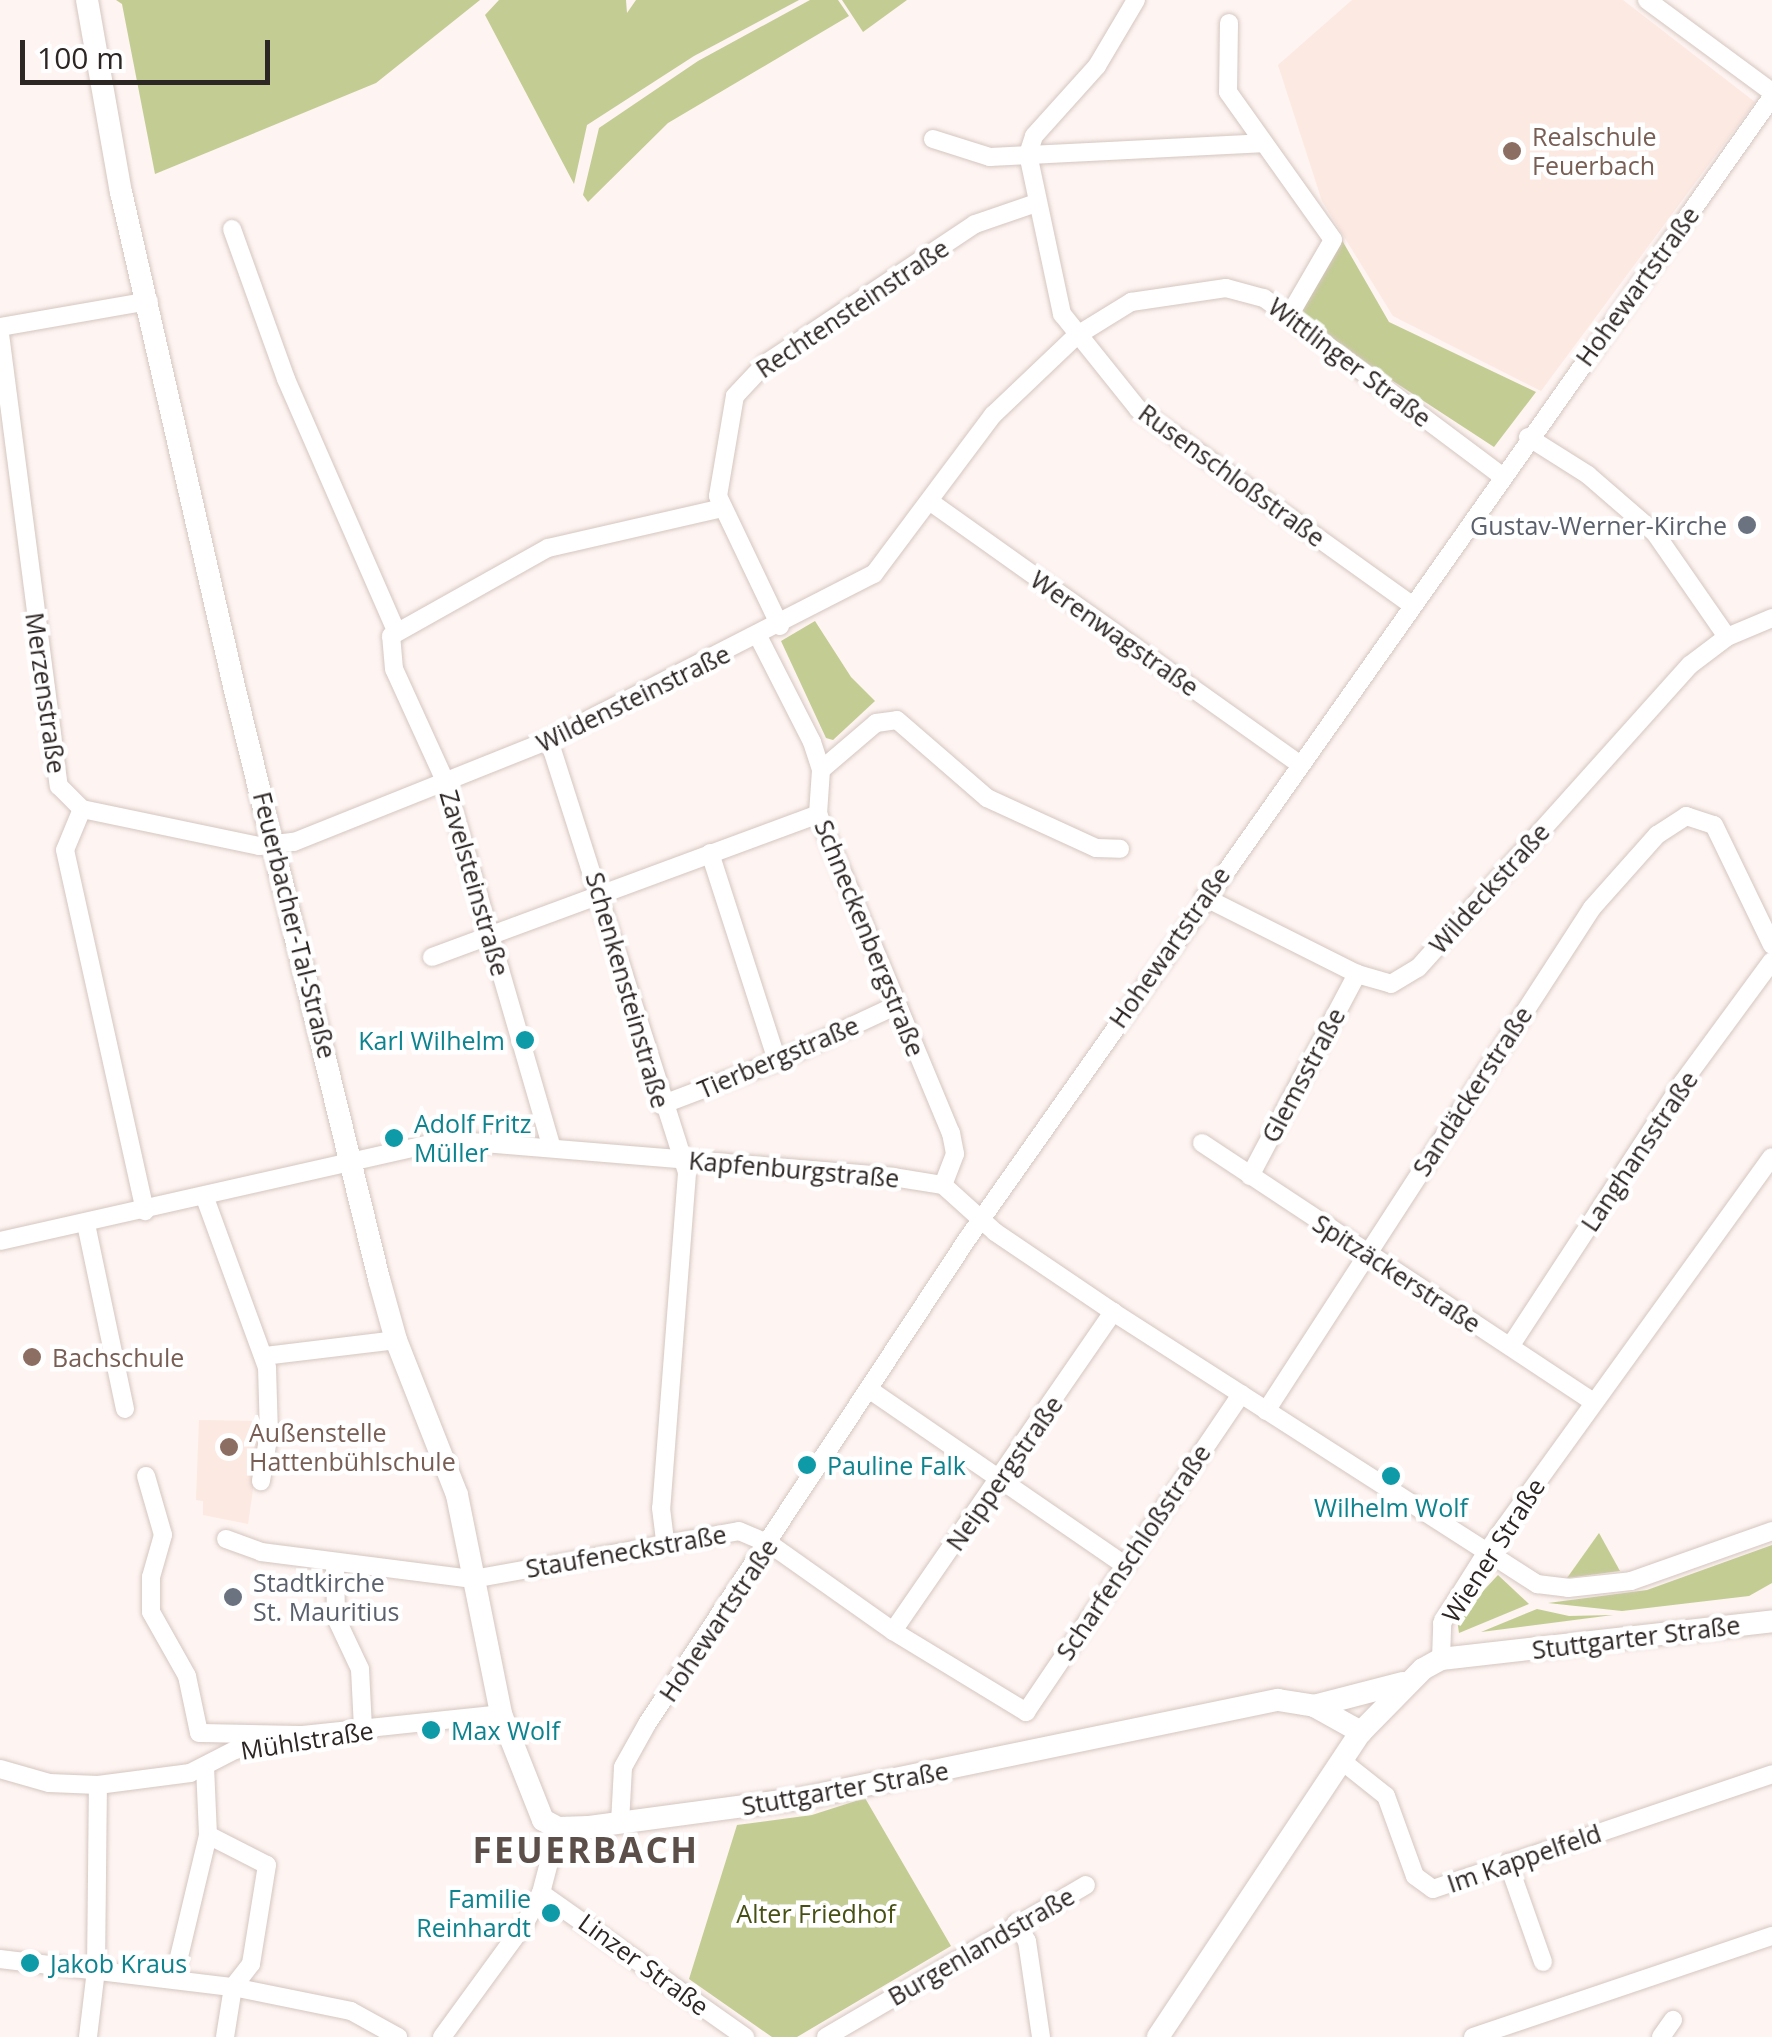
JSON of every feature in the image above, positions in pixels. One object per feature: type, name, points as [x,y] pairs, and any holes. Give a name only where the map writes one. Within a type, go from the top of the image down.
[{"type":"main road","name":"Feuerbacher-Tal-Straße","points":[[86,0],[121,192],[149,301],[232,682],[277,845],[396,1340],[457,1495],[501,1714],[536,1808],[558,1828]]},
{"type":"main road","name":"Stuttgarter Straße","points":[[1441,1660],[1772,1621]]},
{"type":"main road","name":"Wiener Straße","points":[[1158,2037],[1361,1732],[1403,1684],[1441,1660]]},
{"type":"main road","points":[[1314,1706],[1403,1684]]},
{"type":"main road","name":"Stuttgarter Straße","points":[[558,1828],[620,1824],[840,1792],[1278,1700],[1314,1706],[1361,1732]]},
{"type":"street","points":[[1028,154],[1034,136],[1098,66],[1136,0]]},
{"type":"street","points":[[1648,0],[1772,94]]},
{"type":"street","points":[[1229,23],[1228,92],[1333,240],[1289,316]]},
{"type":"street","name":"Hohewartstraße","points":[[620,1824],[622,1768],[982,1218],[1298,762],[1772,94]]},
{"type":"street","points":[[933,139],[990,156],[1262,143]]},
{"type":"street","name":"Rusenschloßstraße","points":[[1028,154],[1051,283],[1076,336],[1138,408],[1410,604]]},
{"type":"street","name":"Rechtensteinstraße","points":[[780,626],[722,508],[718,484],[731,404],[751,376],[975,224],[1036,203]]},
{"type":"street","name":"Zavelsteinstraße","points":[[232,229],[286,379],[395,629],[389,647],[394,668],[446,784],[551,1144]]},
{"type":"street","name":"Wittlinger Straße","points":[[1076,336],[1131,302],[1226,288],[1264,298],[1502,475]]},
{"type":"street","points":[[0,330],[149,301]]},
{"type":"street","name":"Merzenstraße","points":[[0,330],[56,777],[82,808]]},
{"type":"street","name":"Wildensteinstraße","points":[[82,808],[212,838],[277,845],[446,784],[549,740],[780,626],[874,574],[932,503],[993,415],[1076,336]]},
{"type":"street","points":[[1528,437],[1588,475],[1655,533],[1727,637]]},
{"type":"street","name":"Werenwagstraße","points":[[932,503],[1298,762]]},
{"type":"street","points":[[395,629],[548,548],[722,508]]},
{"type":"street","name":"Wildeckstraße","points":[[1204,897],[1357,974],[1391,984],[1418,968],[1640,718],[1727,637],[1772,618]]},
{"type":"street","name":"Schneckenbergstraße","points":[[758,636],[821,770],[818,814],[894,1006],[951,1133],[955,1154],[944,1185]]},
{"type":"street","points":[[821,770],[876,723],[897,720],[987,798],[1096,848],[1120,849]]},
{"type":"street","name":"Schenkensteinstraße","points":[[549,740],[602,896],[661,1105],[678,1158],[687,1172],[661,1508],[665,1542]]},
{"type":"street","points":[[82,808],[65,850],[145,1211]]},
{"type":"street","points":[[432,957],[492,940],[710,852],[818,814]]},
{"type":"street","name":"Sandäckerstraße","points":[[1266,1411],[1592,908],[1657,834],[1686,816],[1714,825],[1772,945]]},
{"type":"street","points":[[710,852],[777,1061]]},
{"type":"street","name":"Langhansstraße","points":[[1511,1345],[1683,1082],[1772,961]]},
{"type":"street","name":"Glemsstraße","points":[[1250,1176],[1357,974]]},
{"type":"street","name":"Tierbergstraße","points":[[661,1105],[777,1061],[894,1006]]},
{"type":"street","name":"Kapfenburgstraße","points":[[0,1241],[205,1198],[447,1140],[551,1144],[944,1185]]},
{"type":"street","name":"Spitzäckerstraße","points":[[1202,1143],[1593,1402]]},
{"type":"street","name":"Wiener Straße","points":[[1441,1660],[1442,1622],[1486,1553],[1772,1157]]},
{"type":"street","points":[[944,1185],[982,1218],[1113,1312],[1537,1584],[1568,1588],[1631,1581],[1772,1531]]},
{"type":"street","points":[[205,1198],[264,1356],[270,1414],[261,1481]]},
{"type":"street","points":[[86,1224],[125,1409]]},
{"type":"street","name":"Neippergstraße","points":[[893,1631],[1002,1480],[1113,1312]]},
{"type":"street","points":[[264,1356],[396,1340]]},
{"type":"street","points":[[870,1390],[1123,1564]]},
{"type":"street","name":"Scharfenschloßstraße","points":[[1026,1712],[1241,1394]]},
{"type":"street","points":[[146,1476],[163,1535],[151,1577],[151,1612],[187,1676],[199,1733],[302,1735]]},
{"type":"street","name":"Staufeneckstraße","points":[[226,1539],[261,1552],[473,1580],[739,1531],[770,1544],[893,1631],[1026,1712]]},
{"type":"street","points":[[334,1564],[336,1618],[362,1678],[363,1728]]},
{"type":"street","name":"Mühlstraße","points":[[0,1769],[50,1783],[98,1785],[204,1767],[235,1750],[302,1735],[501,1714]]},
{"type":"street","name":"Im Kappelfeld","points":[[1342,1761],[1386,1796],[1415,1876],[1426,1887],[1772,1774]]},
{"type":"street","points":[[174,1978],[208,1836],[204,1767]]},
{"type":"street","points":[[88,2037],[96,1970],[98,1785]]},
{"type":"street","points":[[442,2037],[541,1893],[558,1828]]},
{"type":"street","points":[[208,1836],[268,1866],[250,1964],[233,1986],[225,2037]]},
{"type":"street","points":[[1508,1863],[1543,1962]]},
{"type":"street","name":"Burgenlandstraße","points":[[826,2037],[1086,1885]]},
{"type":"street","name":"Linzer Straße","points":[[541,1893],[745,2037]]},
{"type":"street","points":[[1016,1923],[1027,1941],[1041,2037]]},
{"type":"street","points":[[1473,2037],[1772,1936]]},
{"type":"street","points":[[0,1959],[233,1986],[351,2012],[398,2037]]},
{"type":"street","points":[[1661,2037],[1674,2020]]},
{"type":"shaded area","name":"Realschule Feuerbach","points":[[1352,0],[1623,0],[1755,102],[1541,391],[1393,316],[1322,201],[1278,65]]},
{"type":"shaded area","name":"Außenstelle Hattenbühlschule","points":[[199,1420],[263,1421],[248,1524],[203,1515],[203,1501],[196,1500]]},
{"type":"green space","points":[[116,0],[480,0],[376,83],[155,174],[122,4]]},
{"type":"green space","points":[[499,0],[626,0],[627,13],[636,0],[799,0],[694,56],[587,125],[574,184],[485,15]]},
{"type":"green space","points":[[810,0],[838,0],[849,16],[668,123],[588,202],[583,195],[599,128],[698,61]]},
{"type":"green space","points":[[842,0],[907,0],[863,32]]},
{"type":"green space","points":[[1339,235],[1389,322],[1536,392],[1494,447],[1295,317]]},
{"type":"green space","points":[[815,621],[851,677],[875,701],[833,740],[826,738],[781,641]]},
{"type":"green space","points":[[1599,1533],[1620,1571],[1567,1578]]},
{"type":"green space","points":[[1772,1545],[1772,1583],[1749,1596],[1622,1611],[1548,1603],[1647,1590]]},
{"type":"green space","points":[[1498,1575],[1529,1604],[1459,1633],[1457,1619]]},
{"type":"green space","points":[[1537,1609],[1569,1616],[1613,1615],[1481,1632]]},
{"type":"green space","name":"Alter Friedhof","points":[[865,1798],[951,1946],[797,2037],[772,2037],[689,1979],[737,1825],[812,1815]]},
{"type":"place","name":"Realschule Feuerbach","points":[[1512,151]]},
{"type":"place","name":"Gustav-Werner-Kirche","points":[[1747,525]]},
{"type":"place","name":"Karl Wilhelm","points":[[525,1040]]},
{"type":"place","name":"Adolf Fritz Müller","points":[[394,1138]]},
{"type":"place","name":"Bachschule","points":[[32,1357]]},
{"type":"place","name":"Außenstelle Hattenbühlschule","points":[[229,1447]]},
{"type":"place","name":"Pauline Falk","points":[[807,1465]]},
{"type":"place","name":"Wilhelm Wolf","points":[[1391,1476]]},
{"type":"place","name":"Stadtkirche St. Mauritius","points":[[233,1597]]},
{"type":"place","name":"Max Wolf","points":[[431,1730]]},
{"type":"place","name":"Familie Reinhardt","points":[[551,1913]]},
{"type":"place","name":"Jakob Kraus","points":[[30,1963]]},
{"type":"district","name":"FEUERBACH","points":[[586,1850]]}]
